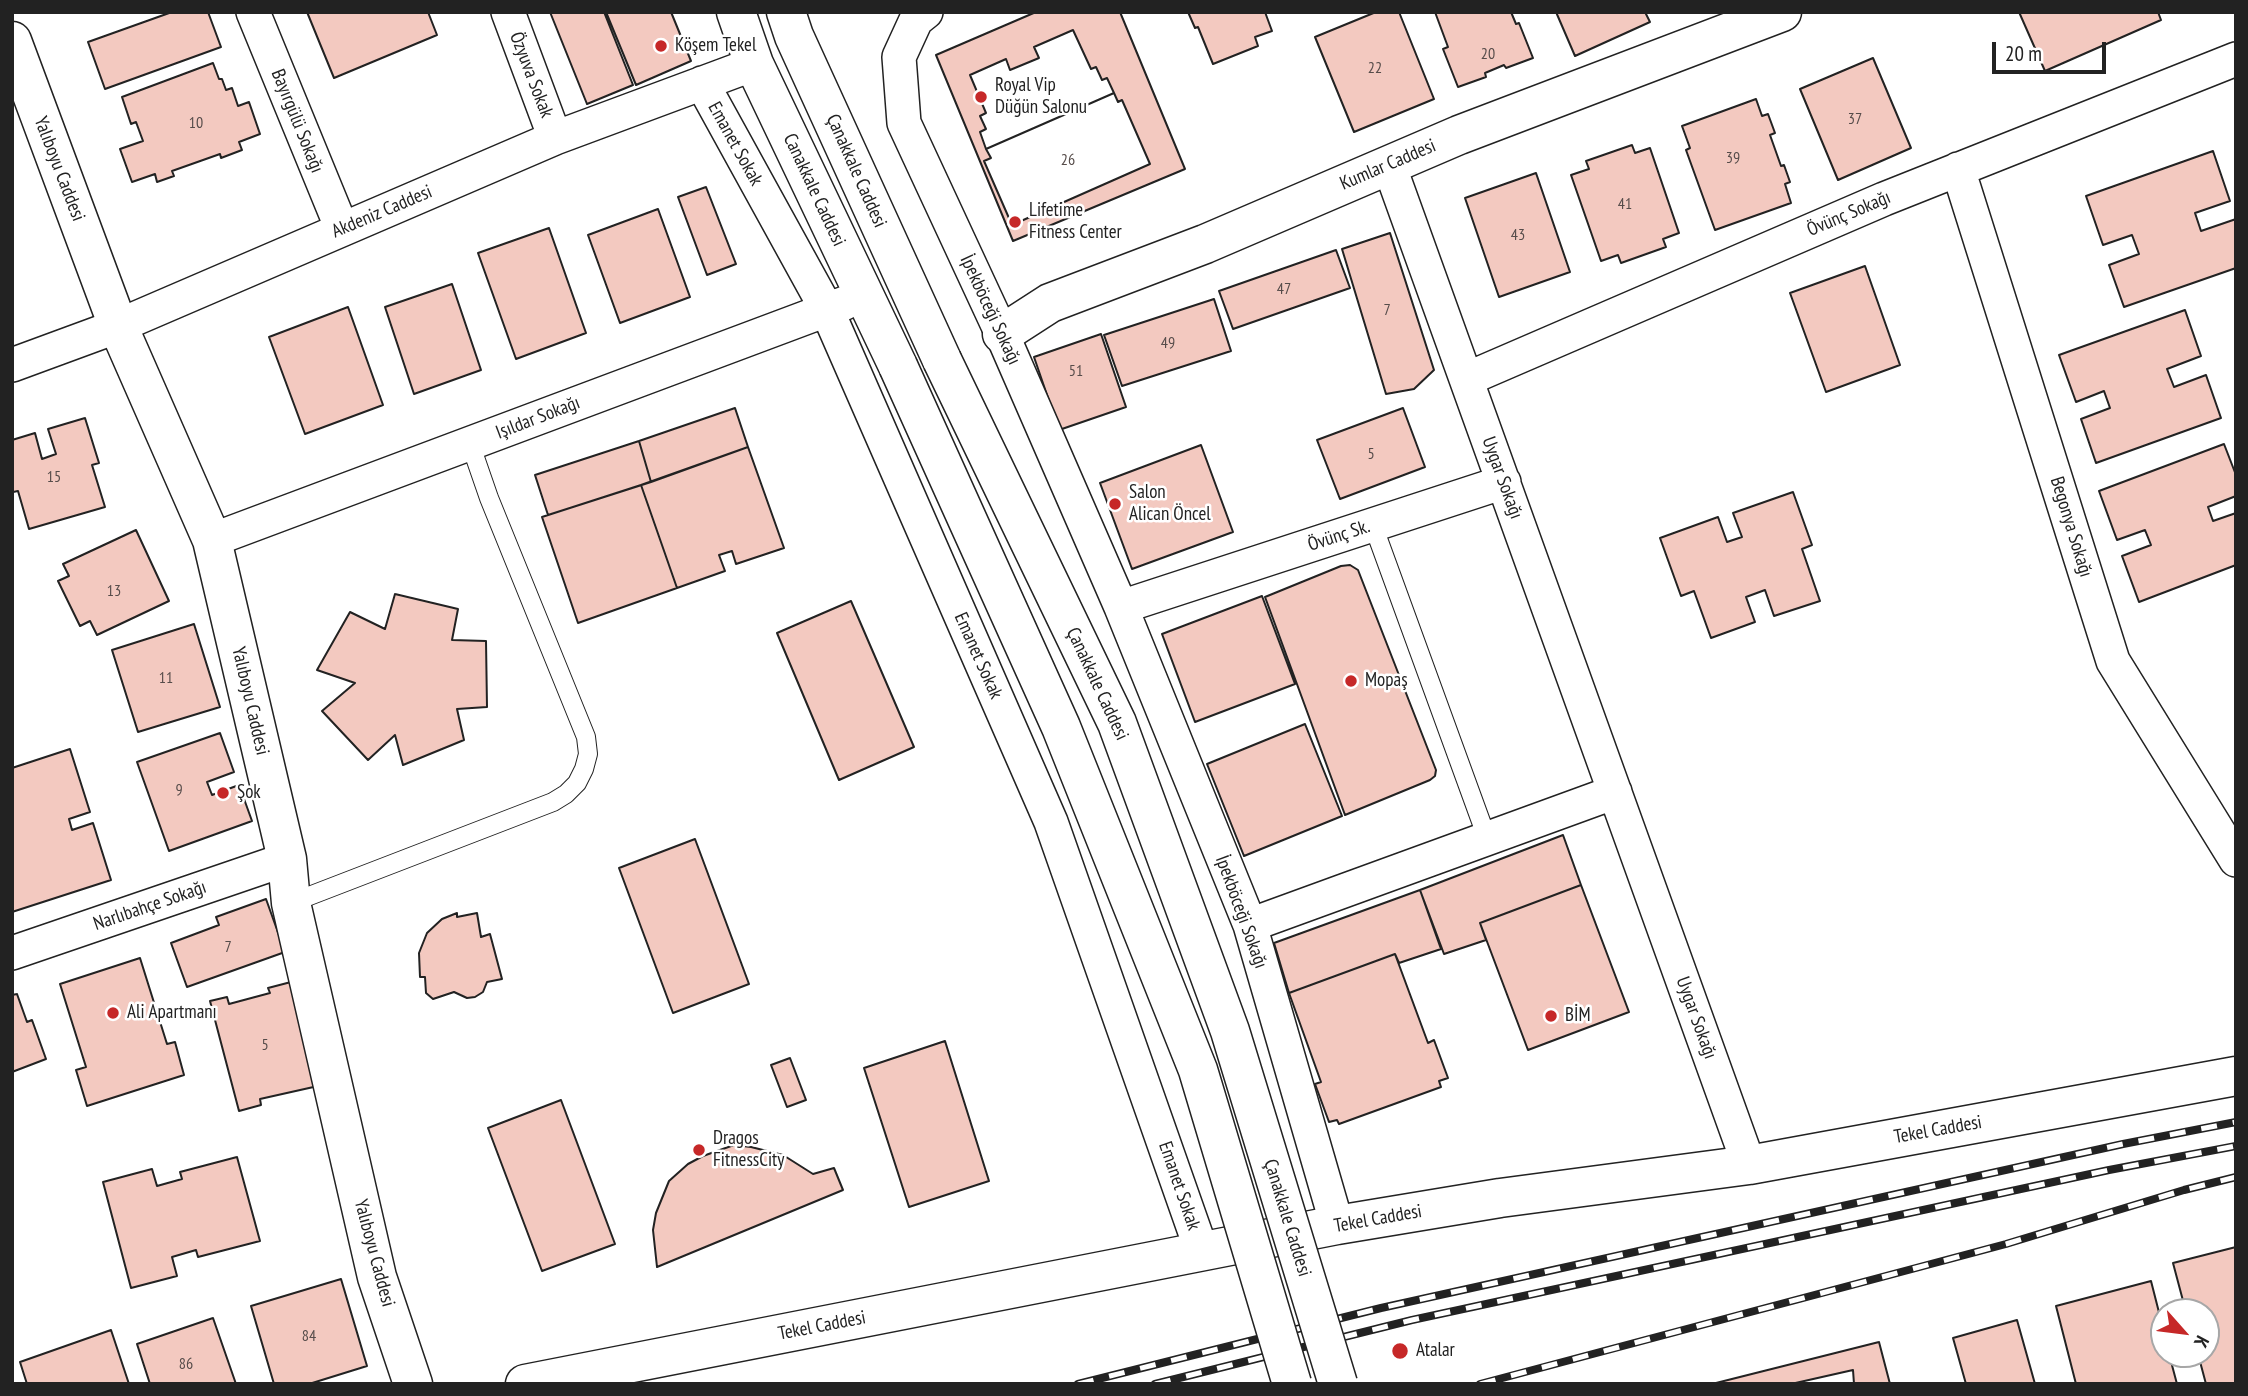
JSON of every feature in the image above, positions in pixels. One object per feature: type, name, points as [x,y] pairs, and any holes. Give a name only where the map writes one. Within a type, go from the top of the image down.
[{"type":"street","name":"Bayırgülü Sokağı","points":[[253,12],[342,229]]},
{"type":"street","name":"Özyuva Sokak","points":[[508,12],[555,138]]},
{"type":"street","name":"Canakkale Caddesi","points":[[736,12],[754,64],[898,366],[1061,727],[1198,1070],[1292,1384]]},
{"type":"street","name":"Çanakkale Caddesi","points":[[786,12],[942,360],[1117,723],[1230,1031],[1338,1384]]},
{"type":"street","name":"İpekböceği Sokağı","points":[[926,12],[916,20],[899,57],[904,123],[1002,334],[1121,607],[1250,925],[1337,1225]]},
{"type":"street","name":"Kumlar Caddesi","points":[[1002,334],[1050,303],[1205,244],[1459,135],[1782,12]]},
{"type":"street","name":"Yalıboyu Caddesi","points":[[12,41],[118,326],[212,540],[287,859],[291,903],[377,1277],[413,1384]]},
{"type":"street","name":"Övünç Sokağı","points":[[1467,379],[1884,199],[2236,60]]},
{"type":"street","name":"Akdeniz Caddesi","points":[[12,365],[118,326],[555,138],[754,64]]},
{"type":"street","name":"Emanet Sokak","points":[[702,83],[827,310],[1051,822],[1202,1252]]},
{"type":"street","name":"Uygar Sokağı","points":[[1389,165],[1749,1164]]},
{"type":"street","name":"Begonya Sokağı","points":[[1958,169],[2113,661],[2236,860]]},
{"type":"street","name":"Işıldar Sokağı","points":[[212,540],[864,296]]},
{"type":"street","name":"Övünç Sk.","points":[[1121,607],[1504,482]]},
{"type":"street","points":[[1250,925],[1615,792]]},
{"type":"street","name":"Narlıbahçe Sokağı","points":[[12,953],[287,859]]},
{"type":"street","name":"Tekel Caddesi","points":[[525,1384],[1337,1225],[1500,1198],[1749,1164],[2236,1076]]},
{"type":"lane","points":[[291,903],[553,802],[577,783],[584,769],[586,737],[489,498],[470,443]]},
{"type":"lane","points":[[1373,525],[1487,838]]},
{"type":"building","points":[[172,12],[208,12],[221,47],[105,89],[88,42]]},
{"type":"building","points":[[307,12],[428,12],[437,35],[334,78]]},
{"type":"building","points":[[550,12],[604,12],[633,85],[587,104]]},
{"type":"building","points":[[606,12],[671,12],[691,61],[636,85]]},
{"type":"building","points":[[1036,12],[1120,12],[1185,169],[1013,241],[936,55]]},
{"type":"building","points":[[1188,12],[1265,12],[1272,31],[1255,37],[1258,46],[1213,64],[1198,27],[1195,28]]},
{"type":"building","points":[[1376,12],[1399,12],[1434,99],[1354,132],[1315,37]]},
{"type":"building","points":[[1435,12],[1511,12],[1516,24],[1519,23],[1533,58],[1506,68],[1504,65],[1485,73],[1486,77],[1458,87],[1443,49],[1448,47]]},
{"type":"building","points":[[1556,12],[1645,12],[1650,22],[1575,56]]},
{"type":"building","points":[[2019,12],[2158,12],[2161,20],[2045,71]]},
{"type":"building","points":[[1073,30],[1091,69],[1096,67],[1102,80],[1107,78],[1114,93],[986,149],[980,132],[986,129],[980,116],[986,113],[970,75],[1006,59],[1010,70],[1039,58],[1034,47]]},
{"type":"building","points":[[1873,58],[1911,148],[1838,180],[1800,89]]},
{"type":"building","points":[[213,63],[226,90],[232,88],[238,106],[249,102],[260,134],[239,142],[242,150],[221,158],[220,154],[172,171],[174,176],[157,182],[155,174],[132,182],[120,149],[143,141],[136,122],[131,124],[122,97]]},
{"type":"building","points":[[1114,93],[1118,102],[1122,100],[1150,164],[1012,225],[984,161],[991,158],[986,149]]},
{"type":"building","points":[[1756,99],[1762,116],[1768,114],[1775,133],[1770,135],[1790,182],[1785,184],[1791,203],[1715,230],[1686,150],[1690,148],[1682,126]]},
{"type":"building","points":[[1632,145],[1635,153],[1650,148],[1679,233],[1663,239],[1666,247],[1621,263],[1618,255],[1601,261],[1571,175],[1589,169],[1586,161]]},
{"type":"building","points":[[2213,151],[2230,201],[2195,213],[2201,231],[2236,219],[2236,268],[2124,307],[2109,265],[2139,254],[2132,235],[2103,245],[2086,196]]},
{"type":"building","points":[[1536,173],[1570,272],[1499,297],[1465,198]]},
{"type":"building","points":[[706,187],[736,264],[707,275],[678,197]]},
{"type":"building","points":[[658,209],[690,297],[620,323],[588,235]]},
{"type":"building","points":[[549,228],[586,333],[516,359],[478,253]]},
{"type":"building","points":[[1390,233],[1434,370],[1414,389],[1386,394],[1342,249]]},
{"type":"building","points":[[1336,250],[1350,288],[1233,329],[1219,291]]},
{"type":"building","points":[[1865,266],[1900,365],[1826,392],[1790,293]]},
{"type":"building","points":[[452,284],[481,370],[414,394],[385,307]]},
{"type":"building","points":[[1214,299],[1231,351],[1122,386],[1104,335]]},
{"type":"building","points":[[348,307],[383,405],[305,434],[269,337]]},
{"type":"building","points":[[2185,310],[2201,356],[2167,369],[2174,387],[2206,375],[2221,418],[2096,463],[2081,419],[2110,408],[2104,391],[2076,402],[2059,355]]},
{"type":"building","points":[[1101,334],[1126,407],[1059,430],[1034,357]]},
{"type":"building","points":[[735,408],[748,447],[651,482],[639,441]]},
{"type":"building","points":[[1403,408],[1425,467],[1340,499],[1317,440]]},
{"type":"building","points":[[85,418],[99,463],[92,465],[105,507],[29,529],[18,491],[12,490],[12,440],[35,433],[42,459],[56,454],[48,429]]},
{"type":"building","points":[[639,441],[651,482],[548,515],[535,475]]},
{"type":"building","points":[[2224,444],[2236,475],[2236,496],[2208,507],[2213,521],[2236,513],[2236,565],[2139,602],[2122,556],[2151,545],[2145,530],[2117,540],[2099,491]]},
{"type":"building","points":[[1201,445],[1233,532],[1132,569],[1100,483]]},
{"type":"building","points":[[748,447],[784,548],[736,564],[732,551],[719,555],[725,571],[677,588],[641,485]]},
{"type":"building","points":[[641,485],[677,588],[578,623],[542,517]]},
{"type":"building","points":[[1793,492],[1812,545],[1802,549],[1820,601],[1774,616],[1765,590],[1746,597],[1755,622],[1711,638],[1694,591],[1681,596],[1660,538],[1718,517],[1727,542],[1742,537],[1733,513]]},
{"type":"building","points":[[136,530],[169,601],[97,635],[90,621],[80,626],[58,581],[69,576],[63,564]]},
{"type":"building","points":[[1350,565],[1358,570],[1436,770],[1435,776],[1430,780],[1345,815],[1265,597],[1341,566]]},
{"type":"building","points":[[395,594],[458,609],[452,640],[486,641],[487,707],[457,709],[464,740],[403,765],[395,735],[368,760],[322,711],[355,683],[317,670],[350,612],[385,629]]},
{"type":"building","points":[[1262,596],[1295,684],[1195,722],[1162,634]]},
{"type":"building","points":[[851,601],[914,747],[839,780],[777,633]]},
{"type":"building","points":[[194,624],[220,707],[138,732],[112,650]]},
{"type":"building","points":[[1305,724],[1342,816],[1244,856],[1207,764]]},
{"type":"building","points":[[220,733],[234,772],[207,782],[212,795],[239,785],[252,821],[169,851],[137,762]]},
{"type":"building","points":[[70,749],[90,812],[69,819],[72,830],[93,823],[111,880],[12,912],[12,768]]},
{"type":"building","points":[[1563,835],[1581,885],[1480,923],[1486,940],[1444,954],[1420,890]]},
{"type":"building","points":[[695,839],[749,984],[673,1013],[619,868]]},
{"type":"building","points":[[1581,885],[1629,1012],[1528,1050],[1480,923]]},
{"type":"building","points":[[1420,890],[1441,949],[1399,963],[1395,954],[1289,993],[1274,943]]},
{"type":"building","points":[[266,899],[285,952],[187,987],[171,943],[219,925],[216,917]]},
{"type":"building","points":[[457,913],[457,917],[477,913],[481,937],[490,934],[502,979],[487,982],[483,992],[475,997],[467,998],[454,992],[433,999],[426,993],[425,977],[420,977],[419,953],[427,933],[442,919]]},
{"type":"building","points":[[1395,954],[1428,1043],[1434,1040],[1448,1078],[1439,1081],[1441,1087],[1339,1124],[1337,1120],[1329,1122],[1315,1084],[1321,1082],[1289,993]]},
{"type":"building","name":"Ali Apartmanı","points":[[140,958],[167,1044],[175,1042],[184,1075],[87,1106],[76,1070],[86,1067],[60,984]]},
{"type":"building","points":[[291,982],[318,1086],[260,1099],[261,1105],[239,1111],[210,1001],[227,997],[229,1004],[270,993],[268,988]]},
{"type":"building","points":[[17,994],[27,1022],[32,1020],[46,1059],[12,1072],[12,995]]},
{"type":"building","points":[[945,1041],[989,1181],[909,1207],[864,1068]]},
{"type":"building","points":[[790,1058],[806,1100],[787,1107],[771,1065]]},
{"type":"building","points":[[561,1100],[615,1244],[542,1271],[488,1128]]},
{"type":"building","points":[[734,1145],[783,1155],[813,1174],[834,1168],[843,1190],[657,1267],[653,1230],[656,1213],[669,1181],[688,1164]]},
{"type":"building","points":[[237,1157],[260,1241],[198,1257],[196,1250],[172,1257],[177,1276],[131,1288],[103,1182],[152,1169],[157,1186],[182,1179],[180,1172]]},
{"type":"building","points":[[2236,1247],[2236,1384],[2206,1384],[2202,1368],[2220,1368],[2220,1298],[2182,1298],[2173,1263]]},
{"type":"building","points":[[341,1279],[367,1366],[309,1384],[274,1384],[251,1306]]},
{"type":"building","points":[[2151,1281],[2155,1298],[2150,1298],[2150,1368],[2173,1368],[2177,1384],[2076,1384],[2056,1306]]},
{"type":"building","points":[[213,1318],[236,1384],[150,1384],[137,1344]]},
{"type":"building","points":[[2017,1320],[2035,1384],[1966,1384],[1953,1338]]},
{"type":"building","points":[[111,1330],[129,1384],[27,1384],[20,1362]]},
{"type":"building","points":[[1879,1342],[1890,1384],[1712,1384]]},
{"type":"building","points":[[1853,1370],[1854,1384],[1791,1384]]},
{"type":"railway","points":[[1078,1384],[1381,1308],[2123,1144],[2236,1122]]},
{"type":"railway","points":[[1155,1384],[1412,1320],[2109,1170],[2236,1146]]},
{"type":"railway","points":[[1480,1384],[2006,1244],[2236,1177]]},
{"type":"place","name":"Köşem Tekel","points":[[661,46]]},
{"type":"place","name":"Royal Vip Düğün Salonu","points":[[981,97]]},
{"type":"place","name":"Lifetime Fitness Center","points":[[1015,222]]},
{"type":"place","name":"Salon Alican Öncel","points":[[1115,504]]},
{"type":"place","name":"Mopaş","points":[[1351,681]]},
{"type":"place","name":"Şok","points":[[223,793]]},
{"type":"place","name":"Ali Apartmanı","points":[[113,1013]]},
{"type":"place","name":"BİM","points":[[1551,1016]]},
{"type":"place","name":"Dragos FitnessCity","points":[[699,1150]]},
{"type":"place","name":"Atalar","points":[[1400,1351]]}]
